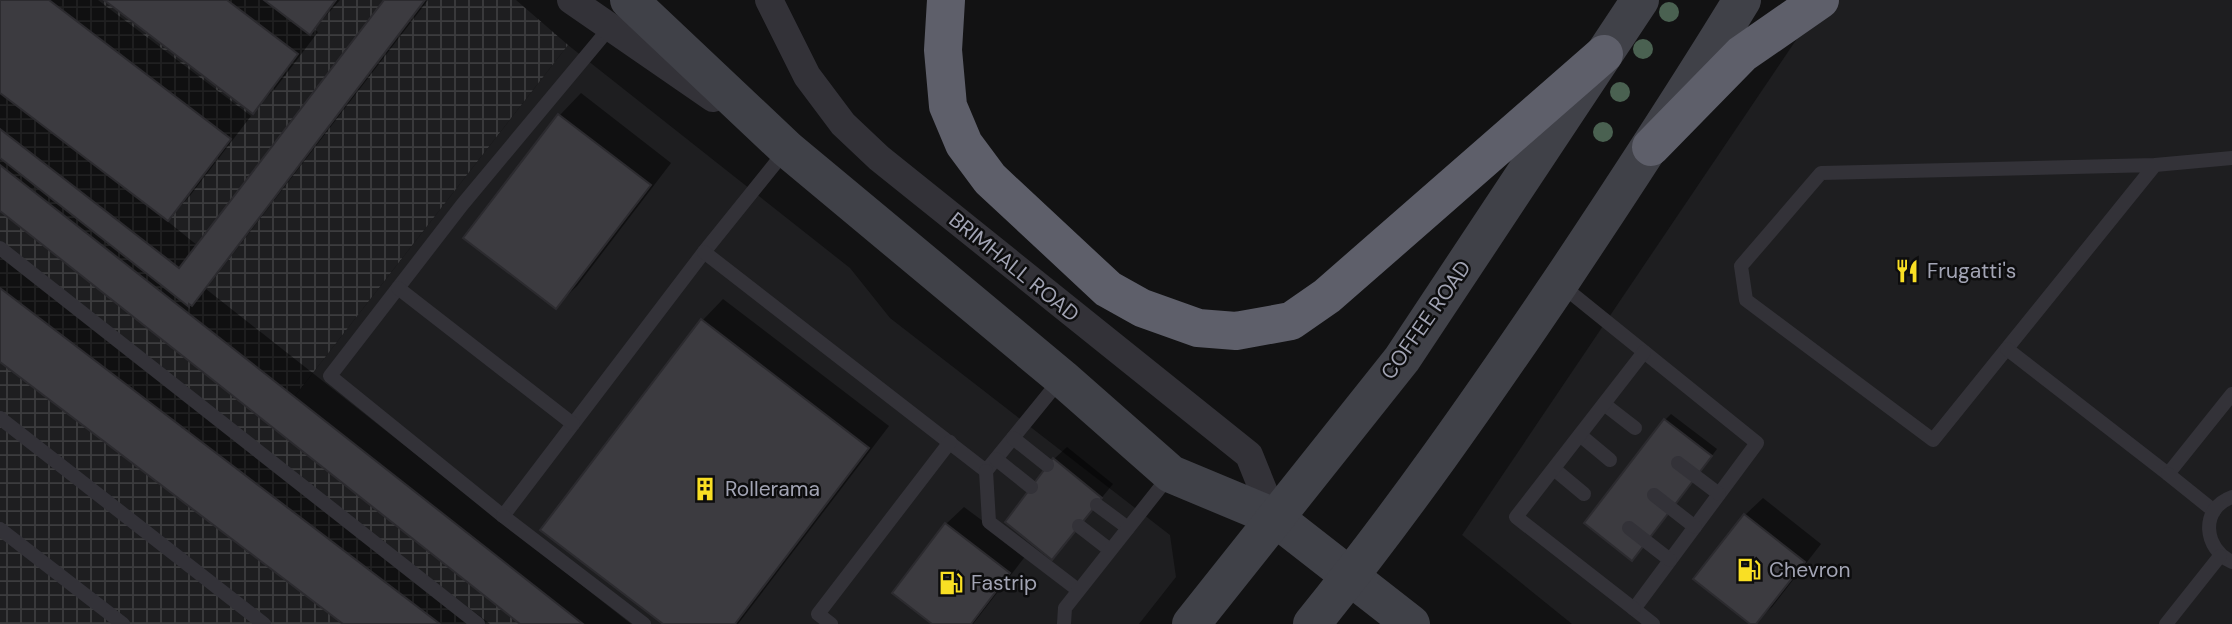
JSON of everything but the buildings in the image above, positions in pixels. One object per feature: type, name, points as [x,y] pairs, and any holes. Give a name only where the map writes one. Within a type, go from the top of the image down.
[{"type":"highway","points":[[946,0],[943,50],[948,106],[964,144],[990,179],[1108,289],[1142,308],[1198,328],[1236,331],[1291,321],[1327,296],[1604,54]]},
{"type":"highway","points":[[1651,147],[1742,54],[1820,0]]},
{"type":"main road","name":"COFFEE ROAD","points":[[1191,624],[1402,359],[1640,0]]},
{"type":"main road","points":[[1312,624],[1351,576],[1506,365],[1651,147],[1742,0]]},
{"type":"main road","points":[[623,9],[1062,378],[1171,474],[1274,517],[1411,624]]},
{"type":"street","points":[[571,0],[623,9]]},
{"type":"street","name":"BRIMHALL ROAD","points":[[769,0],[807,75],[843,124],[880,159],[1249,455],[1274,517]]},
{"type":"lane","points":[[623,9],[462,205],[330,376],[503,516],[643,624]]},
{"type":"lane","points":[[503,516],[704,251],[787,149]]},
{"type":"lane","points":[[2155,165],[1933,440],[1746,300],[1741,266],[1821,173],[2155,165],[2232,158]]},
{"type":"lane","points":[[0,248],[478,624]]},
{"type":"lane","points":[[704,251],[986,471]]},
{"type":"lane","points":[[1559,284],[1757,443],[1634,609]]},
{"type":"lane","points":[[398,288],[573,424]]},
{"type":"lane","points":[[2007,349],[2214,511]]},
{"type":"lane","points":[[1644,352],[1516,517],[1653,624]]},
{"type":"lane","points":[[1062,378],[986,471],[989,522],[1078,590]]},
{"type":"lane","points":[[2168,474],[2232,394]]},
{"type":"lane","points":[[1604,404],[1635,428]]},
{"type":"lane","points":[[0,418],[264,624]]},
{"type":"lane","points":[[1580,435],[1610,460]]},
{"type":"lane","points":[[1013,438],[1047,465]]},
{"type":"lane","points":[[831,624],[814,619],[950,442]]},
{"type":"lane","points":[[996,459],[1031,487]]},
{"type":"lane","points":[[1678,463],[1719,494]]},
{"type":"lane","points":[[1554,469],[1584,494]]},
{"type":"lane","points":[[1064,624],[1065,608],[1171,474]]},
{"type":"lane","points":[[1654,495],[1695,527]]},
{"type":"lane","points":[[2166,624],[2226,559],[2213,547],[2208,526],[2218,506],[2232,497]]},
{"type":"lane","points":[[1097,505],[1128,528]]},
{"type":"lane","points":[[1079,526],[1110,550]]},
{"type":"lane","points":[[1629,528],[1670,560]]},
{"type":"lane","points":[[0,529],[123,624]]},
{"type":"shaded area","points":[[0,0],[516,0],[568,45],[291,401],[577,624],[0,624]]},
{"type":"shaded area","points":[[1823,0],[2232,0],[2232,624],[1572,624],[1462,535]]},
{"type":"shaded area","points":[[568,45],[850,268],[890,318],[1170,535],[1176,577],[1139,624],[577,624],[291,401]]},
{"type":"place","name":"Frugatti's","points":[[1907,271]]},
{"type":"place","name":"Rollerama","points":[[705,489]]},
{"type":"place","name":"Chevron","points":[[1749,570]]},
{"type":"place","name":"Fastrip","points":[[951,583]]}]
